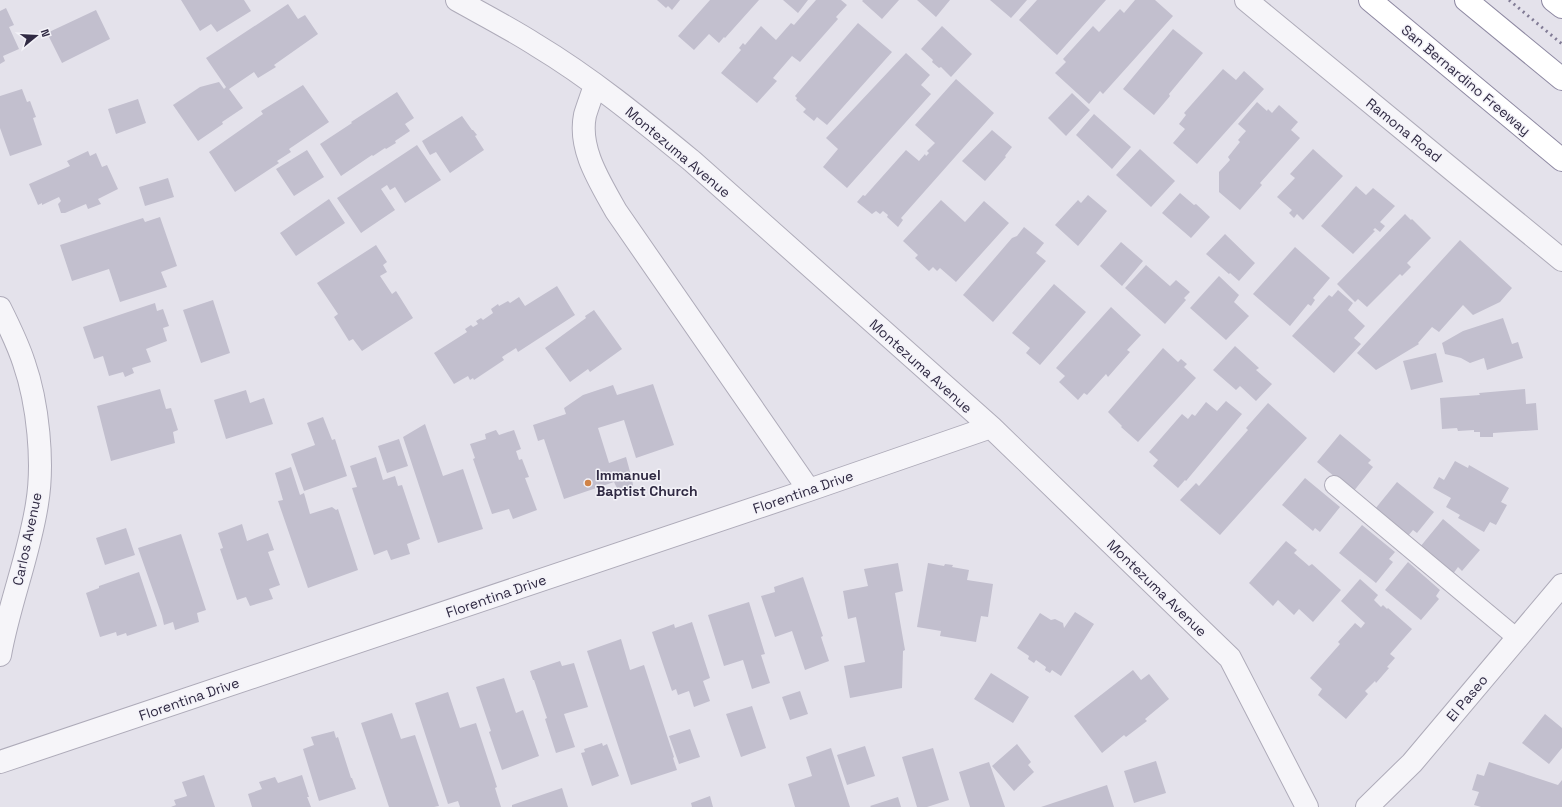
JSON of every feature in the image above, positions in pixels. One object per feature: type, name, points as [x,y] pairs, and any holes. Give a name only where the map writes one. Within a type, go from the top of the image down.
[{"type":"highway","name":"San Bernardino Freeway","points":[[1370,0],[1562,160]]},
{"type":"highway","points":[[1466,0],[1562,80]]},
{"type":"highway","points":[[1553,0],[1562,7]]},
{"type":"street","name":"Montezuma Avenue","points":[[457,0],[537,45],[595,85],[692,161],[991,427],[1230,658],[1307,807]]},
{"type":"street","name":"Ramona Road","points":[[1246,0],[1562,260]]},
{"type":"street","points":[[595,85],[585,115],[584,140],[592,166],[601,184],[621,217],[809,490]]},
{"type":"street","name":"Carlos Avenue","points":[[0,308],[24,364],[32,396],[37,427],[40,464],[37,503],[30,539],[0,655]]},
{"type":"street","name":"Florentina Drive","points":[[0,762],[809,490],[991,427]]},
{"type":"street","name":"El Paseo","points":[[1367,807],[1412,763],[1562,586]]},
{"type":"lane","points":[[1334,485],[1517,638]]},
{"type":"building","points":[[181,0],[244,0],[251,11],[217,32],[211,24],[200,31]]},
{"type":"building","points":[[657,0],[680,0],[672,10],[668,6],[666,8]]},
{"type":"building","points":[[710,0],[759,0],[719,43],[709,34],[694,50],[678,36]]},
{"type":"building","points":[[783,0],[808,0],[798,13]]},
{"type":"building","points":[[816,0],[841,0],[847,5],[836,17],[838,19],[800,62],[792,56],[773,78],[777,81],[757,103],[721,73],[741,50],[739,48],[743,43],[745,45],[761,26],[776,40],[791,23],[794,25]]},
{"type":"building","points":[[899,0],[882,19],[862,1]]},
{"type":"building","points":[[917,0],[950,0],[936,17]]},
{"type":"building","points":[[990,0],[1027,0],[1011,18]]},
{"type":"building","points":[[1037,0],[1106,0],[1057,55],[1019,20]]},
{"type":"building","points":[[1135,0],[1155,0],[1173,16],[1103,94],[1100,91],[1089,104],[1055,73],[1066,62],[1063,59],[1093,26],[1099,32],[1120,9],[1124,13]]},
{"type":"building","points":[[288,4],[298,19],[305,15],[318,34],[274,65],[276,67],[258,78],[254,72],[229,89],[243,108],[198,141],[173,105],[200,87],[219,82],[224,89],[226,87],[206,58]]},
{"type":"building","points":[[6,8],[14,25],[9,27],[19,49],[3,56],[5,61],[0,64],[0,11]]},
{"type":"building","points":[[96,10],[110,39],[62,63],[47,33]]},
{"type":"building","points":[[858,23],[892,52],[827,125],[817,117],[814,121],[803,112],[806,109],[796,100],[797,98],[795,96]]},
{"type":"building","points":[[942,26],[972,54],[951,77],[941,67],[939,68],[932,62],[933,60],[921,49]]},
{"type":"building","points":[[1173,29],[1203,53],[1169,94],[1170,96],[1154,115],[1123,89]]},
{"type":"building","points":[[906,53],[930,75],[921,85],[931,94],[847,188],[823,167],[838,149],[826,138]]},
{"type":"building","points":[[1223,69],[1236,80],[1244,71],[1264,89],[1197,164],[1173,143],[1185,129],[1179,124],[1186,115],[1184,113]]},
{"type":"building","points":[[956,79],[994,113],[901,218],[903,220],[898,227],[883,211],[880,214],[876,211],[872,214],[857,202],[863,195],[865,196],[906,150],[919,161],[925,154],[926,156],[929,153],[927,151],[935,143],[915,125]]},
{"type":"building","points":[[303,85],[329,122],[289,149],[291,152],[277,161],[279,163],[235,192],[209,152],[263,114],[261,111]]},
{"type":"building","points":[[22,89],[27,102],[30,101],[36,117],[33,118],[42,145],[10,156],[0,128],[0,96]]},
{"type":"building","points":[[397,92],[414,118],[405,124],[410,131],[395,141],[396,143],[373,156],[372,155],[341,176],[320,144]]},
{"type":"building","points":[[1072,93],[1090,110],[1066,136],[1048,118]]},
{"type":"building","points":[[138,99],[146,123],[116,134],[108,109]]},
{"type":"building","points":[[1257,102],[1267,111],[1268,109],[1272,113],[1279,105],[1298,122],[1291,130],[1300,138],[1260,183],[1262,185],[1240,210],[1219,192],[1219,172],[1230,160],[1228,157],[1240,142],[1238,140],[1246,131],[1238,124]]},
{"type":"building","points":[[1094,114],[1131,147],[1112,169],[1076,135]]},
{"type":"building","points":[[462,116],[477,135],[475,136],[484,150],[450,173],[436,152],[430,155],[422,141]]},
{"type":"building","points":[[992,130],[1012,147],[1005,156],[1006,157],[985,181],[962,161]]},
{"type":"building","points":[[417,145],[441,180],[405,203],[395,187],[390,190],[387,185],[381,189],[395,210],[361,233],[337,198]]},
{"type":"building","points":[[1140,149],[1175,181],[1151,207],[1116,175]]},
{"type":"building","points":[[1313,149],[1343,176],[1303,220],[1297,214],[1294,218],[1289,213],[1292,210],[1277,197],[1295,178],[1290,174]]},
{"type":"building","points":[[307,150],[324,177],[294,196],[276,169]]},
{"type":"building","points":[[88,151],[90,156],[96,153],[102,167],[107,165],[118,189],[98,199],[101,204],[88,209],[86,204],[65,213],[61,213],[58,204],[61,201],[59,197],[42,205],[42,203],[38,205],[29,184],[70,166],[67,161]]},
{"type":"building","points":[[168,178],[174,197],[145,206],[139,187]]},
{"type":"building","points":[[1356,186],[1366,195],[1373,188],[1395,206],[1380,222],[1385,226],[1380,232],[1375,228],[1373,230],[1375,231],[1353,254],[1321,226]]},
{"type":"building","points":[[1180,193],[1194,205],[1196,204],[1210,217],[1191,238],[1162,213]]},
{"type":"building","points":[[1088,195],[1107,211],[1078,246],[1055,225],[1078,200],[1081,203]]},
{"type":"building","points":[[329,199],[345,223],[296,256],[280,233]]},
{"type":"building","points":[[941,200],[965,222],[984,201],[1009,223],[956,282],[940,268],[937,271],[933,267],[929,271],[915,258],[918,255],[903,241]]},
{"type":"building","points":[[1405,214],[1431,238],[1407,263],[1411,267],[1402,276],[1400,274],[1367,307],[1358,299],[1355,302],[1337,284]]},
{"type":"building","points":[[160,217],[177,266],[161,272],[167,287],[120,302],[109,269],[72,281],[60,245],[143,218],[145,222]]},
{"type":"building","points":[[1024,227],[1044,243],[1036,253],[1046,261],[993,322],[963,295],[1012,238],[1017,236]]},
{"type":"building","points":[[1225,234],[1255,263],[1239,281],[1206,254]]},
{"type":"building","points":[[1460,240],[1512,288],[1500,302],[1473,315],[1463,305],[1439,332],[1432,327],[1418,343],[1419,344],[1376,370],[1357,353]]},
{"type":"building","points":[[1121,242],[1143,261],[1122,286],[1100,266]]},
{"type":"building","points":[[376,245],[387,262],[383,265],[387,272],[380,276],[392,294],[396,291],[413,318],[362,351],[353,339],[349,341],[334,317],[338,314],[317,283]]},
{"type":"building","points":[[1295,247],[1330,278],[1313,298],[1315,300],[1311,306],[1308,304],[1290,326],[1253,294]]},
{"type":"building","points":[[1146,265],[1170,286],[1176,280],[1190,292],[1184,298],[1186,300],[1165,324],[1125,288]]},
{"type":"building","points":[[1219,276],[1239,295],[1234,302],[1249,316],[1226,340],[1190,308]]},
{"type":"building","points":[[1054,284],[1086,312],[1040,365],[1026,353],[1030,348],[1012,333]]},
{"type":"building","points":[[557,286],[575,315],[518,352],[516,348],[502,357],[504,360],[474,380],[473,378],[470,380],[468,376],[454,384],[434,353],[467,332],[465,329],[471,325],[473,327],[478,324],[476,321],[481,318],[483,320],[493,313],[491,309],[498,304],[499,306],[508,301],[510,303],[519,297],[525,306]]},
{"type":"building","points":[[1338,290],[1353,303],[1348,310],[1365,326],[1354,338],[1361,344],[1334,373],[1292,336],[1329,295],[1332,297]]},
{"type":"building","points":[[213,300],[230,353],[201,363],[183,310]]},
{"type":"building","points":[[155,303],[157,311],[163,309],[169,326],[163,328],[167,341],[146,349],[151,362],[132,368],[134,373],[125,377],[123,372],[109,376],[103,356],[94,359],[83,327]]},
{"type":"building","points":[[1111,307],[1141,335],[1127,350],[1130,352],[1108,377],[1106,374],[1087,395],[1084,393],[1078,400],[1059,382],[1065,376],[1056,368]]},
{"type":"building","points":[[594,310],[622,349],[590,372],[588,369],[570,382],[545,348],[586,318],[585,316]]},
{"type":"building","points":[[1503,318],[1512,344],[1518,342],[1523,358],[1487,370],[1484,358],[1470,363],[1461,358],[1445,354],[1442,343],[1463,331]]},
{"type":"building","points":[[1235,346],[1259,368],[1256,370],[1272,384],[1256,401],[1240,386],[1236,390],[1213,370]]},
{"type":"building","points":[[1163,348],[1178,362],[1181,359],[1187,364],[1184,367],[1196,378],[1138,442],[1121,427],[1122,426],[1108,412]]},
{"type":"building","points":[[1436,353],[1443,382],[1411,390],[1403,361]]},
{"type":"building","points":[[653,384],[674,445],[636,458],[624,420],[598,428],[609,463],[626,457],[633,485],[624,491],[620,491],[614,482],[564,499],[544,439],[538,441],[533,425],[566,414],[564,408],[583,395],[613,385],[617,395]]},
{"type":"building","points":[[160,389],[166,409],[171,408],[178,430],[173,432],[175,443],[111,461],[97,406]]},
{"type":"building","points":[[1525,389],[1526,404],[1536,403],[1538,430],[1493,433],[1493,437],[1480,437],[1480,432],[1474,432],[1474,430],[1458,431],[1457,428],[1442,429],[1440,398],[1480,395],[1479,393]]},
{"type":"building","points":[[246,390],[250,403],[264,398],[273,424],[226,439],[214,400]]},
{"type":"building","points":[[1226,401],[1242,414],[1186,481],[1185,480],[1178,488],[1153,466],[1158,460],[1149,452],[1182,414],[1188,419],[1192,414],[1195,416],[1206,402],[1217,411]]},
{"type":"building","points":[[1268,403],[1307,438],[1220,535],[1180,500],[1196,483],[1199,486],[1248,430],[1246,428]]},
{"type":"building","points":[[323,417],[332,440],[335,439],[347,476],[304,491],[291,454],[315,445],[307,423]]},
{"type":"building","points":[[425,424],[443,476],[463,469],[483,529],[438,543],[403,437]]},
{"type":"building","points":[[496,430],[499,435],[514,430],[521,449],[516,451],[519,460],[522,459],[529,477],[525,478],[537,510],[513,519],[509,509],[492,514],[473,459],[475,458],[470,444],[486,439],[485,434]]},
{"type":"building","points":[[1340,434],[1371,460],[1368,463],[1373,467],[1353,492],[1317,462]]},
{"type":"building","points":[[399,439],[408,466],[387,473],[378,446]]},
{"type":"building","points":[[376,457],[383,480],[395,476],[398,486],[402,485],[420,539],[407,544],[410,554],[391,560],[387,550],[374,555],[352,488],[357,487],[350,466]]},
{"type":"building","points":[[1455,461],[1468,468],[1469,465],[1509,488],[1501,502],[1507,505],[1496,525],[1490,522],[1484,532],[1458,518],[1460,515],[1446,507],[1451,498],[1433,488],[1439,477],[1444,480]]},
{"type":"building","points":[[291,467],[300,495],[304,493],[310,514],[332,507],[336,510],[338,509],[358,570],[308,588],[278,501],[283,500],[275,473]]},
{"type":"building","points":[[1305,478],[1340,507],[1320,532],[1315,528],[1313,531],[1282,505]]},
{"type":"building","points":[[1397,482],[1434,512],[1417,533],[1413,530],[1408,536],[1375,509]]},
{"type":"building","points":[[1443,519],[1480,550],[1462,571],[1458,567],[1453,574],[1420,547]]},
{"type":"building","points":[[242,524],[247,541],[268,533],[274,550],[268,552],[280,585],[269,589],[273,599],[250,606],[246,597],[237,600],[220,549],[223,548],[218,533]]},
{"type":"building","points":[[1362,525],[1395,552],[1389,559],[1393,562],[1376,583],[1339,553]]},
{"type":"building","points":[[126,528],[135,555],[105,565],[96,538]]},
{"type":"building","points":[[181,534],[206,610],[197,613],[199,622],[175,630],[173,622],[164,625],[138,548]]},
{"type":"building","points":[[1286,541],[1297,550],[1294,553],[1309,566],[1312,564],[1341,590],[1313,622],[1299,609],[1294,615],[1278,600],[1273,606],[1249,583]]},
{"type":"building","points":[[1408,562],[1440,590],[1436,596],[1439,599],[1421,620],[1385,590]]},
{"type":"building","points":[[898,563],[903,591],[895,593],[905,650],[903,651],[902,688],[850,698],[844,666],[865,662],[856,617],[848,619],[843,591],[868,586],[864,569]]},
{"type":"building","points":[[928,563],[944,566],[945,564],[953,565],[952,567],[969,570],[967,580],[993,584],[988,617],[981,616],[976,642],[940,636],[941,631],[917,627]]},
{"type":"building","points":[[139,572],[157,626],[127,636],[126,633],[117,636],[116,632],[100,637],[86,593],[99,588],[99,586]]},
{"type":"building","points":[[803,577],[823,636],[821,637],[829,661],[805,670],[792,631],[775,637],[761,596],[775,592],[774,587]]},
{"type":"building","points":[[1360,579],[1378,595],[1374,600],[1381,607],[1383,605],[1387,609],[1388,608],[1412,629],[1390,654],[1395,658],[1387,667],[1389,668],[1376,683],[1375,681],[1365,691],[1368,694],[1346,719],[1318,695],[1322,689],[1310,678],[1340,644],[1338,642],[1355,623],[1361,628],[1365,623],[1341,601]]},
{"type":"building","points":[[749,602],[765,654],[761,655],[770,683],[752,689],[743,660],[724,666],[708,615]]},
{"type":"building","points":[[1075,612],[1094,624],[1061,676],[1052,670],[1050,673],[1045,670],[1046,667],[1036,660],[1034,663],[1028,659],[1029,656],[1017,648],[1040,613],[1051,620],[1055,619],[1063,623],[1064,628]]},
{"type":"building","points":[[692,622],[710,678],[703,681],[710,701],[694,707],[689,691],[678,695],[676,689],[672,691],[652,632],[674,624],[675,628]]},
{"type":"building","points":[[621,639],[630,670],[644,665],[677,770],[631,785],[587,651]]},
{"type":"building","points":[[560,661],[562,666],[574,663],[588,707],[564,714],[575,747],[556,753],[545,719],[547,718],[530,671]]},
{"type":"building","points":[[1133,670],[1141,680],[1149,674],[1169,699],[1145,719],[1147,721],[1126,737],[1124,735],[1102,753],[1074,716]]},
{"type":"building","points":[[991,673],[1029,697],[1013,723],[974,699]]},
{"type":"building","points":[[504,678],[516,713],[523,710],[539,756],[502,770],[476,687]]},
{"type":"building","points":[[800,691],[808,714],[790,720],[782,697]]},
{"type":"building","points":[[448,692],[460,728],[476,723],[497,787],[495,788],[501,807],[460,807],[458,801],[448,804],[415,703]]},
{"type":"building","points":[[752,706],[766,748],[741,757],[726,714]]},
{"type":"building","points":[[392,713],[401,739],[415,735],[439,806],[389,807],[361,723]]},
{"type":"building","points":[[1545,714],[1562,728],[1562,748],[1549,764],[1522,743]]},
{"type":"building","points":[[690,729],[700,757],[679,764],[669,736]]},
{"type":"building","points":[[334,731],[336,738],[338,737],[356,789],[319,801],[303,749],[314,745],[311,737]]},
{"type":"building","points":[[602,743],[603,746],[607,744],[619,776],[592,786],[581,753],[585,752],[584,749]]},
{"type":"building","points":[[1017,744],[1031,762],[1028,765],[1034,772],[1014,791],[992,766]]},
{"type":"building","points":[[865,746],[875,776],[847,785],[837,755]]},
{"type":"building","points":[[831,748],[850,807],[795,807],[788,784],[812,776],[806,757]]},
{"type":"building","points":[[933,748],[949,800],[927,807],[917,807],[902,757]]},
{"type":"building","points":[[1156,761],[1166,793],[1134,803],[1124,771]]},
{"type":"building","points":[[989,762],[1005,807],[970,807],[959,772]]},
{"type":"building","points":[[1489,762],[1558,785],[1562,780],[1562,807],[1481,807],[1474,805],[1479,792],[1472,790],[1477,774],[1484,776]]},
{"type":"building","points":[[204,775],[215,807],[171,807],[176,805],[174,800],[187,796],[182,782]]},
{"type":"building","points":[[302,775],[311,807],[252,807],[248,794],[262,789],[259,782],[275,777],[278,783]]},
{"type":"building","points":[[1107,785],[1114,807],[1041,807]]},
{"type":"building","points":[[562,788],[568,807],[512,807],[512,805]]},
{"type":"building","points":[[710,796],[713,807],[692,807],[691,803]]},
{"type":"building","points":[[898,797],[901,807],[870,806]]},
{"type":"railway","points":[[1509,0],[1562,44]]},
{"type":"place","name":"Immanuel Baptist Church","points":[[588,483]]}]
